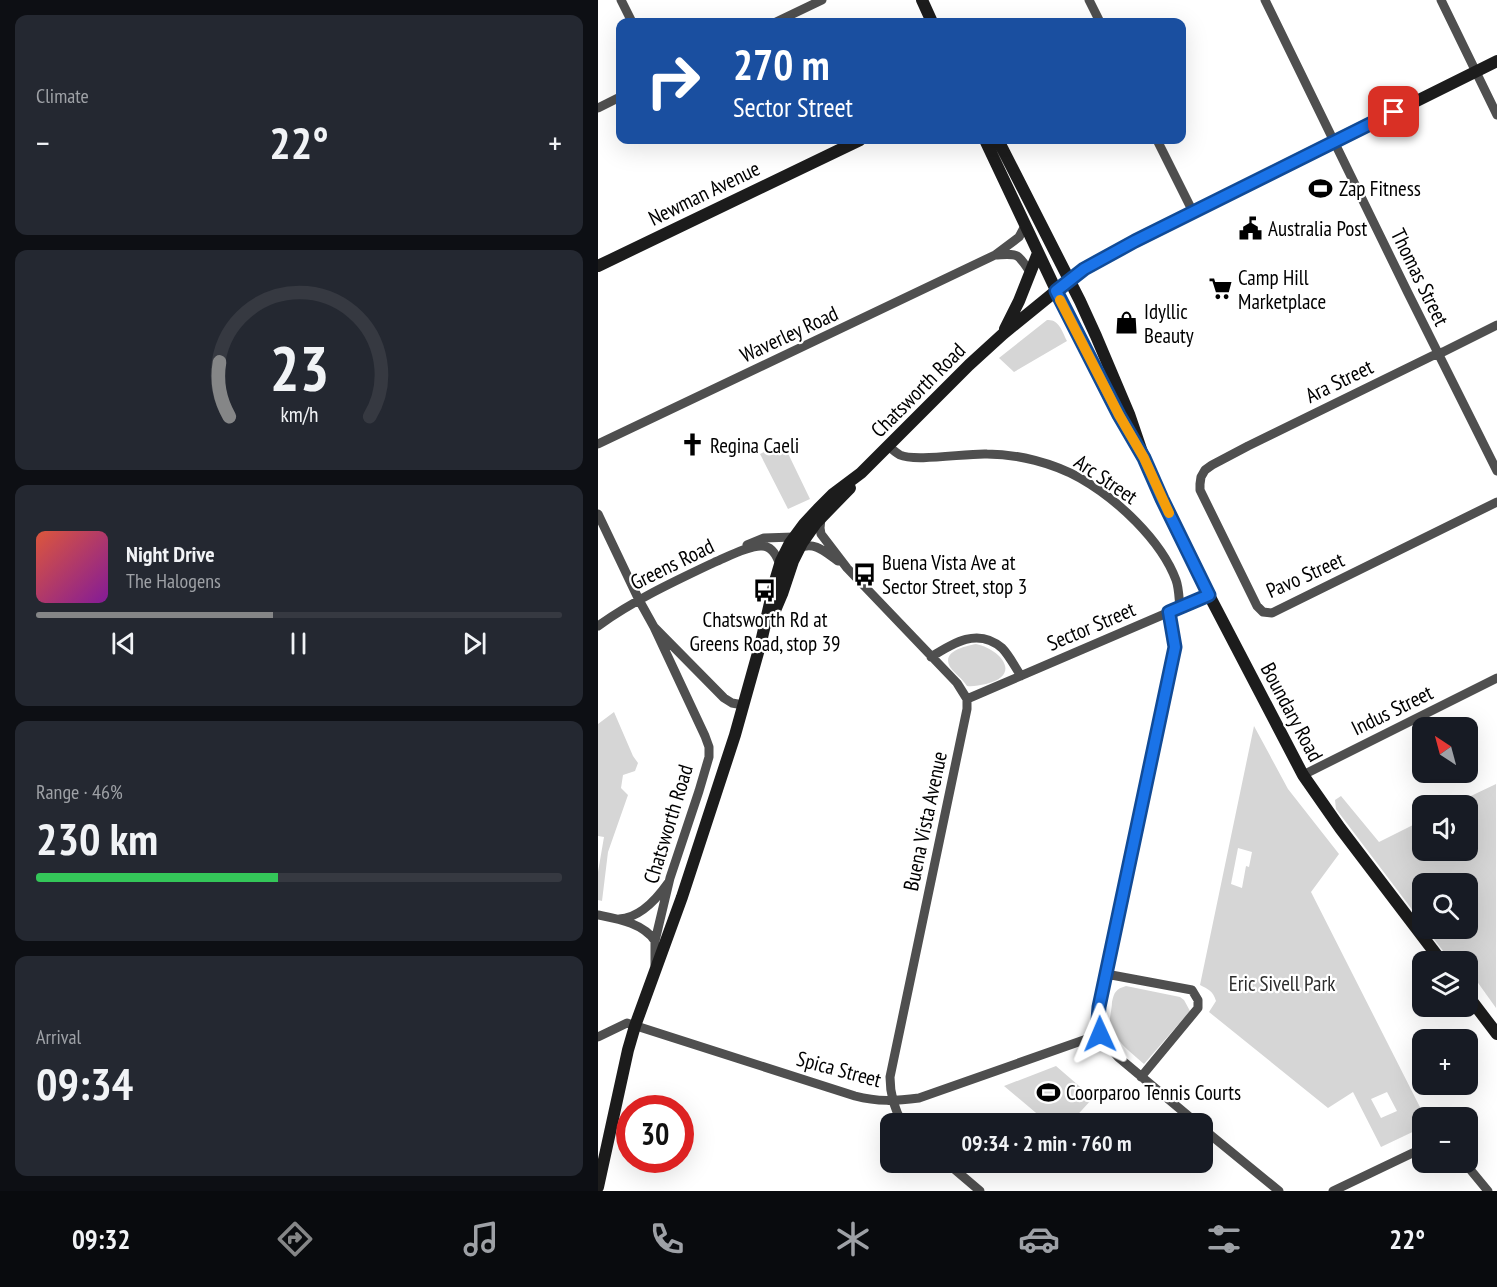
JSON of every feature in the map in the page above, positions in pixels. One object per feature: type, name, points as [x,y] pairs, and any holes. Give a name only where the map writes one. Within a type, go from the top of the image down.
[{"type":"main road","points":[[922,0],[931,18]]},
{"type":"main road","name":"Chatsworth Road","points":[[598,1187],[635,1026],[686,886],[735,735],[761,642],[773,587],[780,565],[811,517],[889,447],[969,365],[1069,279],[1135,241],[1496,60]]},
{"type":"main road","name":"Newman Avenue","points":[[598,266],[852,144]]},
{"type":"main road","name":"Boundary Road","points":[[987,144],[1056,291],[1119,415],[1144,458]]},
{"type":"main road","name":"Boundary Road","points":[[1000,144],[1096,336],[1162,499],[1209,595],[1303,775],[1340,828],[1434,951]]},
{"type":"main road","name":"Chatsworth Road","points":[[1003,334],[1038,253]]},
{"type":"main road","name":"Chatsworth Road","points":[[761,642],[782,594],[796,543],[808,534],[849,490],[861,473]]},
{"type":"main road","points":[[1478,1010],[1496,1034]]},
{"type":"street","points":[[621,0],[630,18]]},
{"type":"street","points":[[797,0],[802,10]]},
{"type":"street","points":[[785,18],[822,0]]},
{"type":"street","points":[[1089,0],[1098,18]]},
{"type":"street","name":"Thomas Street","points":[[1265,0],[1496,471]]},
{"type":"street","points":[[1441,0],[1496,115]]},
{"type":"street","points":[[598,108],[616,99]]},
{"type":"street","points":[[1159,144],[1193,212]]},
{"type":"street","name":"Waverley Road","points":[[598,444],[995,255],[1019,237],[1025,226]]},
{"type":"street","points":[[995,255],[1013,254],[1021,258],[1030,272]]},
{"type":"street","name":"Ara Street","points":[[1201,477],[1212,465],[1248,446],[1496,325]]},
{"type":"street","name":"Arc Street","points":[[889,447],[899,455],[917,458],[975,454],[1004,455],[1032,460],[1080,478],[1132,518],[1154,542],[1177,582],[1180,608]]},
{"type":"street","name":"Pavo Street","points":[[1201,477],[1200,490],[1257,606],[1264,612],[1272,613],[1496,502]]},
{"type":"street","points":[[598,513],[654,627],[724,698],[732,703],[743,705]]},
{"type":"street","points":[[821,518],[821,534],[847,568],[957,683],[967,699]]},
{"type":"street","name":"Greens Road","points":[[598,626],[639,600],[732,554],[749,543],[761,539],[796,543]]},
{"type":"street","points":[[796,543],[816,546],[847,568]]},
{"type":"street","name":"Greens Road","points":[[732,554],[764,546],[772,550],[780,565]]},
{"type":"street","name":"Sector Street","points":[[967,699],[1209,595]]},
{"type":"street","points":[[1169,612],[1175,647],[1098,1020],[1100,1034],[1118,1057],[1185,1113]]},
{"type":"street","name":"Chatsworth Road","points":[[654,627],[709,749],[702,783],[670,878],[655,940],[655,971]]},
{"type":"street","points":[[931,657],[967,638],[983,638],[1003,649],[1021,676]]},
{"type":"street","name":"Indus Street","points":[[1303,775],[1496,678]]},
{"type":"street","name":"Buena Vista Avenue","points":[[898,1113],[890,1091],[890,1077],[967,709],[967,699]]},
{"type":"street","points":[[619,920],[642,911],[670,878]]},
{"type":"street","points":[[598,915],[644,929],[655,940]]},
{"type":"street","points":[[1106,974],[1192,990],[1198,1000],[1198,1008],[1141,1077]]},
{"type":"street","points":[[598,1037],[627,1023],[635,1026]]},
{"type":"street","name":"Spica Street","points":[[635,1026],[865,1099],[893,1102],[919,1098],[1100,1034]]},
{"type":"street","points":[[1213,1137],[1279,1191]]},
{"type":"street","points":[[1333,1191],[1412,1153]]},
{"type":"street","points":[[959,1173],[980,1191]]},
{"type":"street","points":[[1473,1173],[1488,1191]]},
{"type":"green space","points":[[1047,320],[1057,324],[1067,341],[1014,372],[999,358]]},
{"type":"green space","points":[[783,443],[810,499],[788,509],[760,454]]},
{"type":"green space","points":[[976,644],[999,656],[1004,662],[1005,669],[1003,675],[997,680],[967,686],[950,667],[949,657],[956,650]]},
{"type":"green space","points":[[614,712],[638,763],[635,771],[623,775],[621,788],[628,795],[608,852],[602,901],[598,900],[598,872],[604,837],[598,836],[598,724]]},
{"type":"green space","name":"Eric Sivell Park","points":[[1254,726],[1288,789],[1339,854],[1311,892],[1420,1107],[1412,1107],[1412,1132],[1381,1147],[1353,1092],[1328,1108],[1209,1012],[1216,1001],[1208,989],[1200,985]],"holes":[[[1238,848],[1252,852],[1249,867],[1246,866],[1242,888],[1231,884]],[[1387,1092],[1397,1111],[1381,1118],[1371,1099]]]},
{"type":"green space","points":[[1496,784],[1496,1008],[1478,983],[1478,951],[1443,951],[1434,939],[1478,939],[1478,873],[1412,873],[1412,909],[1336,809],[1335,800],[1341,796],[1379,842],[1412,826],[1412,861],[1478,861],[1478,795],[1473,795]]},
{"type":"green space","name":"Eric Sivell Park","points":[[1126,986],[1180,997],[1190,1011],[1144,1064],[1119,1041],[1110,1025],[1112,1002],[1116,991]]},
{"type":"green space","name":"Coorparoo Tennis Courts","points":[[1056,1066],[1093,1098],[1079,1113],[1036,1113],[1004,1086]]},
{"type":"slow traffic","points":[[1060,300],[1119,415],[1144,458],[1169,513]]},
{"type":"place","name":"Zap Fitness","points":[[1321,188]]},
{"type":"place","name":"Australia Post","points":[[1250,228]]},
{"type":"place","name":"Camp Hill Marketplace","points":[[1220,289]]},
{"type":"place","name":"Idyllic Beauty","points":[[1126,323]]},
{"type":"place","name":"Regina Caeli","points":[[692,445]]},
{"type":"place","name":"Buena Vista Ave at Sector Street, stop 3","points":[[864,574]]},
{"type":"place","name":"Chatsworth Rd at Greens Road, stop 39","points":[[765,591]]},
{"type":"place","name":"Coorparoo Tennis Courts","points":[[1048,1092]]},
{"type":"route","points":[[1100,1034],[1099,1007],[1175,647],[1169,612],[1209,595],[1144,458],[1119,415],[1056,291],[1084,269],[1135,241],[1394,112]]}]
